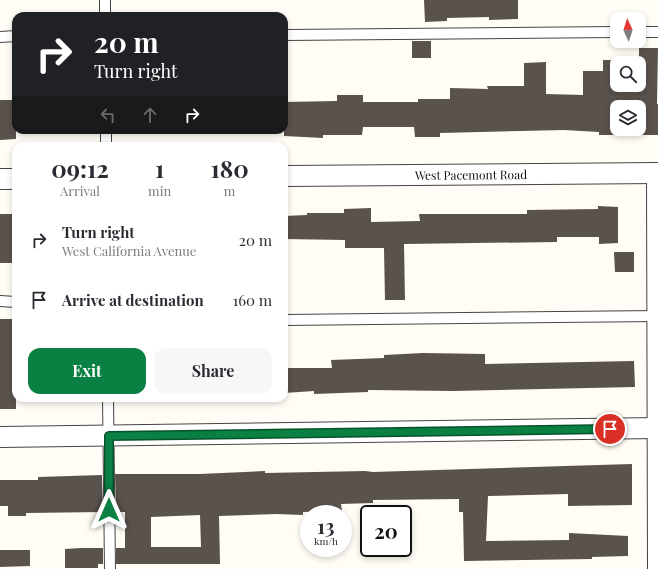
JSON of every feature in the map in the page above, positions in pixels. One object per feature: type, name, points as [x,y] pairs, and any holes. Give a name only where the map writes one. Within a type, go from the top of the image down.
[{"type":"street","name":"West Pacemont Road","points":[[288,176],[657,173]]},
{"type":"street","points":[[657,173],[658,569]]},
{"type":"street","points":[[0,179],[12,179]]},
{"type":"street","points":[[0,437],[658,428]]},
{"type":"lane","points":[[105,0],[105,12]]},
{"type":"lane","points":[[288,35],[610,32]]},
{"type":"lane","points":[[646,32],[658,32]]},
{"type":"lane","points":[[0,37],[12,36]]},
{"type":"lane","points":[[0,301],[12,302]]},
{"type":"lane","points":[[288,320],[658,316]]},
{"type":"lane","points":[[108,402],[110,569]]},
{"type":"building","points":[[424,0],[518,0],[518,19],[489,20],[489,17],[447,18],[447,21],[425,22]]},
{"type":"building","points":[[412,41],[431,41],[431,58],[412,58]]},
{"type":"building","points":[[639,48],[658,48],[658,135],[646,135],[646,100],[610,100],[610,135],[599,135],[599,132],[564,130],[440,133],[440,137],[415,137],[414,127],[363,127],[362,135],[323,135],[323,138],[284,136],[284,134],[288,134],[288,102],[337,101],[337,95],[363,95],[363,102],[418,102],[418,99],[450,99],[450,88],[488,89],[487,86],[524,86],[524,63],[546,62],[546,94],[583,95],[583,71],[603,71],[603,60],[610,60],[610,92],[646,92],[646,56],[639,56]]},
{"type":"building","points":[[0,100],[12,100],[12,134],[16,134],[16,139],[0,140]]},
{"type":"building","points":[[598,206],[618,207],[618,243],[599,244],[599,237],[557,237],[557,242],[404,244],[405,300],[385,300],[384,248],[345,248],[345,240],[288,239],[288,216],[307,215],[307,213],[344,213],[344,209],[371,208],[371,222],[420,221],[419,214],[527,214],[527,210],[598,209]]},
{"type":"building","points":[[0,214],[12,214],[12,263],[0,263]]},
{"type":"building","points":[[614,252],[634,252],[634,272],[615,272]]},
{"type":"building","points":[[0,319],[12,319],[12,402],[16,402],[16,409],[0,409]]},
{"type":"building","points":[[423,353],[485,354],[485,364],[634,361],[635,387],[453,391],[368,390],[368,392],[314,394],[314,391],[288,393],[288,368],[332,368],[331,360],[384,358],[384,355]]},
{"type":"building","points":[[632,464],[632,505],[568,506],[568,494],[488,496],[486,541],[569,540],[569,533],[628,536],[628,556],[592,557],[592,559],[464,561],[463,512],[459,512],[459,499],[373,500],[373,503],[300,505],[300,515],[277,514],[219,516],[220,564],[116,564],[116,548],[125,548],[125,512],[116,512],[115,474],[373,472]],"holes":[[[200,515],[201,547],[151,547],[151,517]]]},
{"type":"building","points":[[102,475],[103,512],[26,513],[26,516],[8,516],[8,506],[0,506],[0,480],[38,480],[38,477]]},
{"type":"building","points":[[103,548],[103,564],[98,564],[98,568],[65,568],[65,549]]},
{"type":"building","points":[[0,550],[30,550],[30,566],[0,567]]},
{"type":"route","points":[[109,510],[109,436],[610,429]]}]
